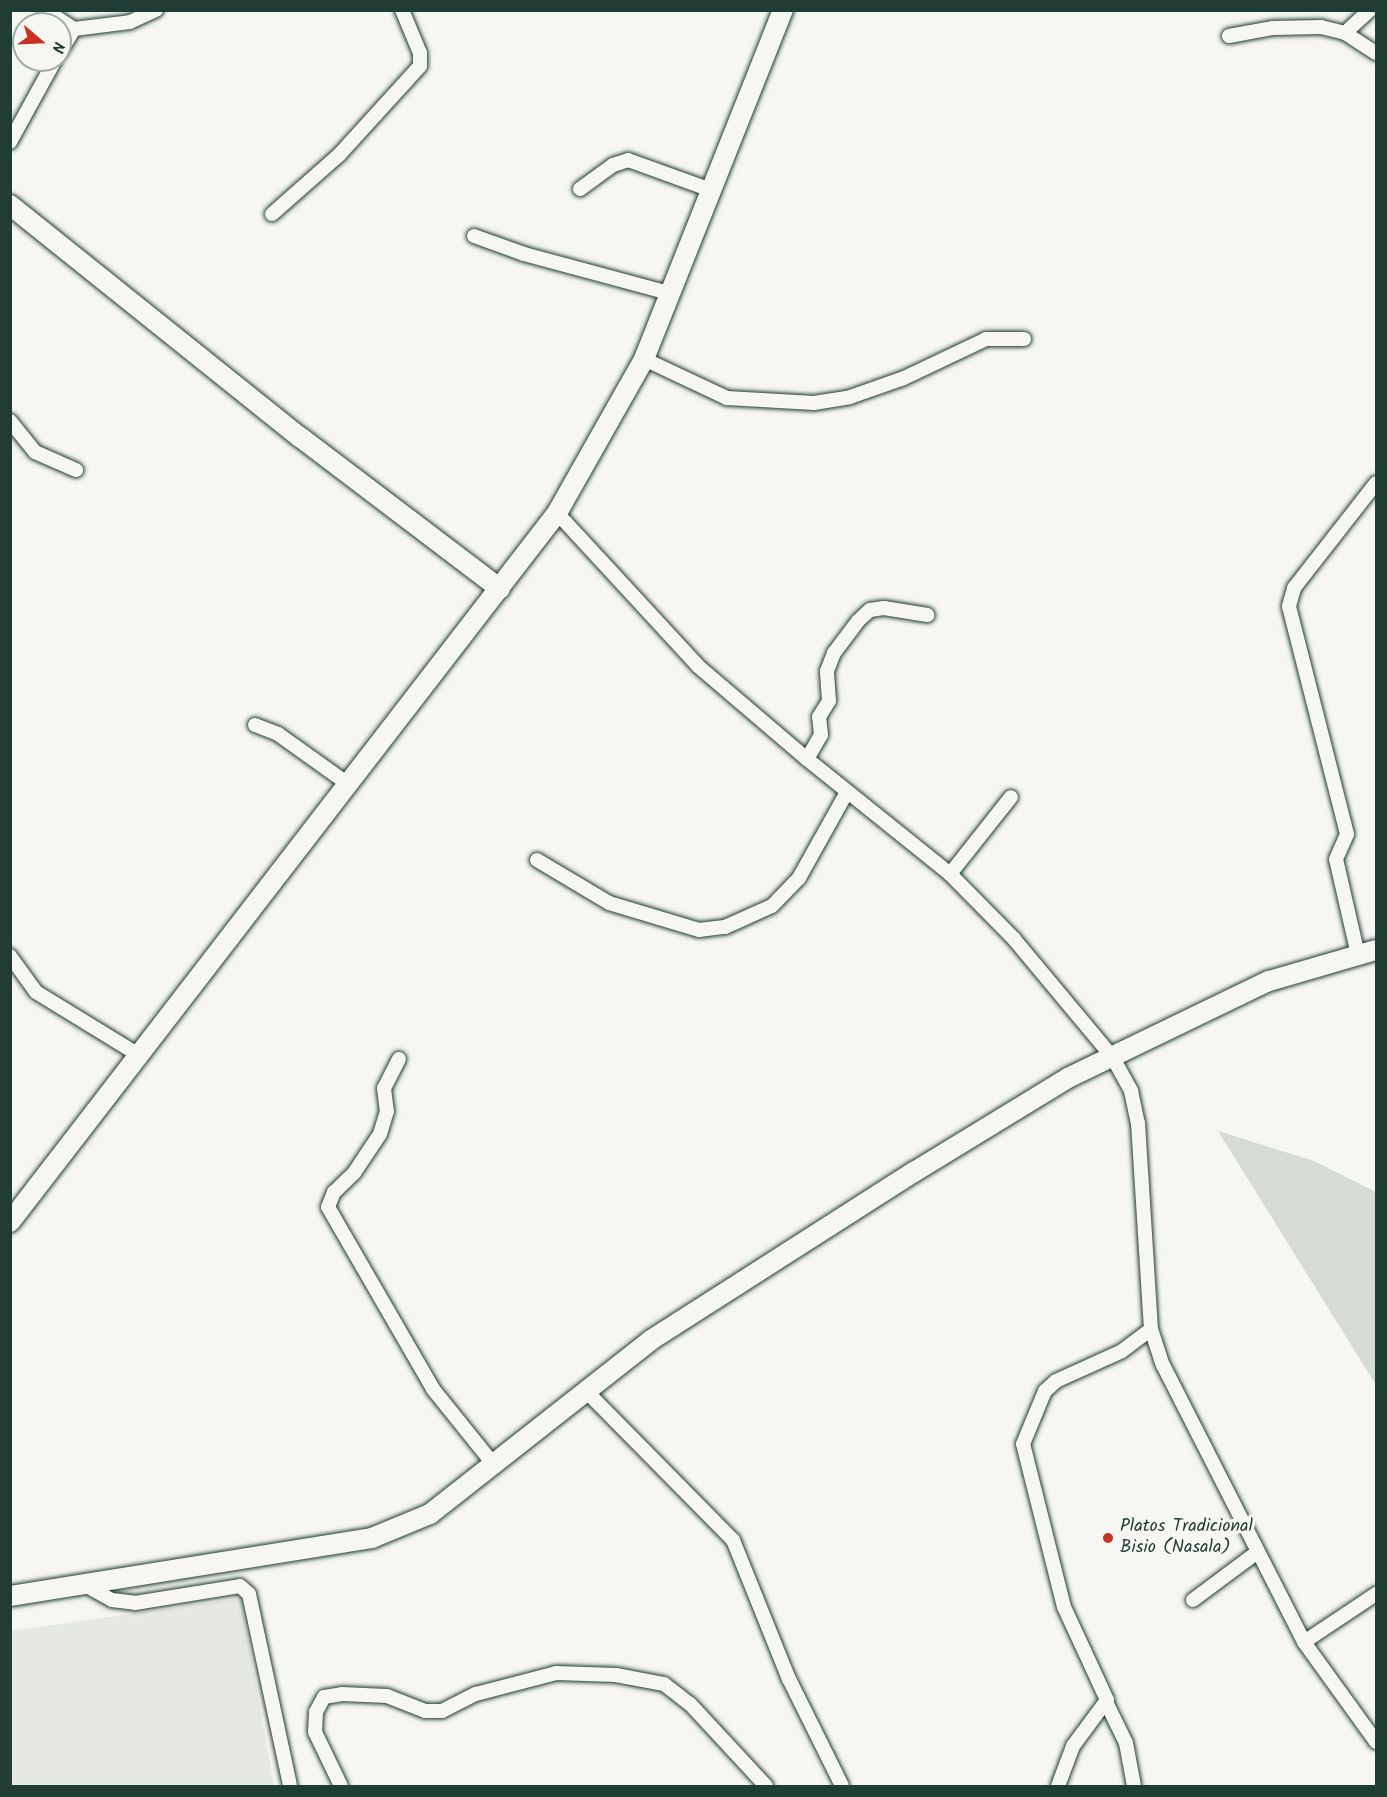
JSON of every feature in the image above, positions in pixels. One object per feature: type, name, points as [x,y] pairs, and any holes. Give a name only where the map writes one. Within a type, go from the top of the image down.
[{"type":"street","points":[[45,10],[74,29],[130,22],[156,10]]},
{"type":"street","points":[[272,213],[339,155],[420,66],[420,53],[402,10]]},
{"type":"street","points":[[10,1222],[557,513],[644,359],[783,10]]},
{"type":"street","points":[[1345,33],[1370,10]]},
{"type":"street","points":[[1229,36],[1309,27],[1345,33],[1377,53]]},
{"type":"street","points":[[10,142],[48,72]]},
{"type":"street","points":[[580,189],[613,165],[628,160],[711,190]]},
{"type":"street","points":[[10,205],[300,437],[500,589]]},
{"type":"street","points":[[474,236],[524,254],[669,293]]},
{"type":"street","points":[[644,359],[727,398],[814,403],[850,398],[904,378],[986,339],[1024,339]]},
{"type":"street","points":[[10,421],[35,452],[76,470]]},
{"type":"street","points":[[11,1592],[83,1584],[372,1538],[430,1514],[495,1466],[651,1340],[884,1191],[1068,1078],[1269,981],[1367,952],[1336,859],[1347,834],[1289,606],[1294,588],[1377,483]]},
{"type":"street","points":[[557,513],[698,666],[807,759],[950,874],[1014,939],[1113,1058],[1131,1091],[1138,1123],[1151,1329],[1163,1365],[1256,1553],[1304,1642],[1377,1742]]},
{"type":"street","points":[[807,759],[821,735],[819,717],[829,701],[827,671],[834,653],[858,621],[870,610],[884,608],[927,615]]},
{"type":"street","points":[[255,725],[278,734],[348,784]]},
{"type":"street","points":[[537,860],[609,903],[699,930],[725,927],[772,906],[799,878],[847,792]]},
{"type":"street","points":[[950,874],[1011,797]]},
{"type":"street","points":[[10,956],[36,992],[139,1055]]},
{"type":"street","points":[[399,1059],[384,1088],[387,1111],[380,1134],[354,1173],[334,1192],[328,1207],[433,1389],[495,1466]]},
{"type":"street","points":[[1134,1786],[1126,1743],[1107,1704],[1100,1682],[1079,1645],[1064,1607],[1023,1444],[1045,1391],[1056,1382],[1122,1351],[1151,1329]]},
{"type":"street","points":[[586,1391],[733,1540],[789,1679],[842,1786]]},
{"type":"street","points":[[1193,1600],[1256,1553]]},
{"type":"street","points":[[83,1584],[112,1600],[135,1603],[240,1586],[249,1593],[290,1786]]},
{"type":"street","points":[[1304,1642],[1377,1594]]},
{"type":"street","points":[[341,1786],[315,1732],[316,1712],[324,1697],[342,1694],[387,1696],[425,1712],[442,1711],[476,1694],[556,1672],[616,1675],[664,1684],[690,1704],[766,1786]]},
{"type":"street","points":[[1058,1786],[1073,1746],[1107,1704]]},
{"type":"shaded area","points":[[1218,1131],[1314,1161],[1376,1192],[1376,1385]]},
{"type":"shaded area","points":[[241,1598],[274,1786],[11,1786],[11,1631]]},
{"type":"place","name":"Platos Tradicional Bisio (Nasala)","points":[[1108,1538]]}]
